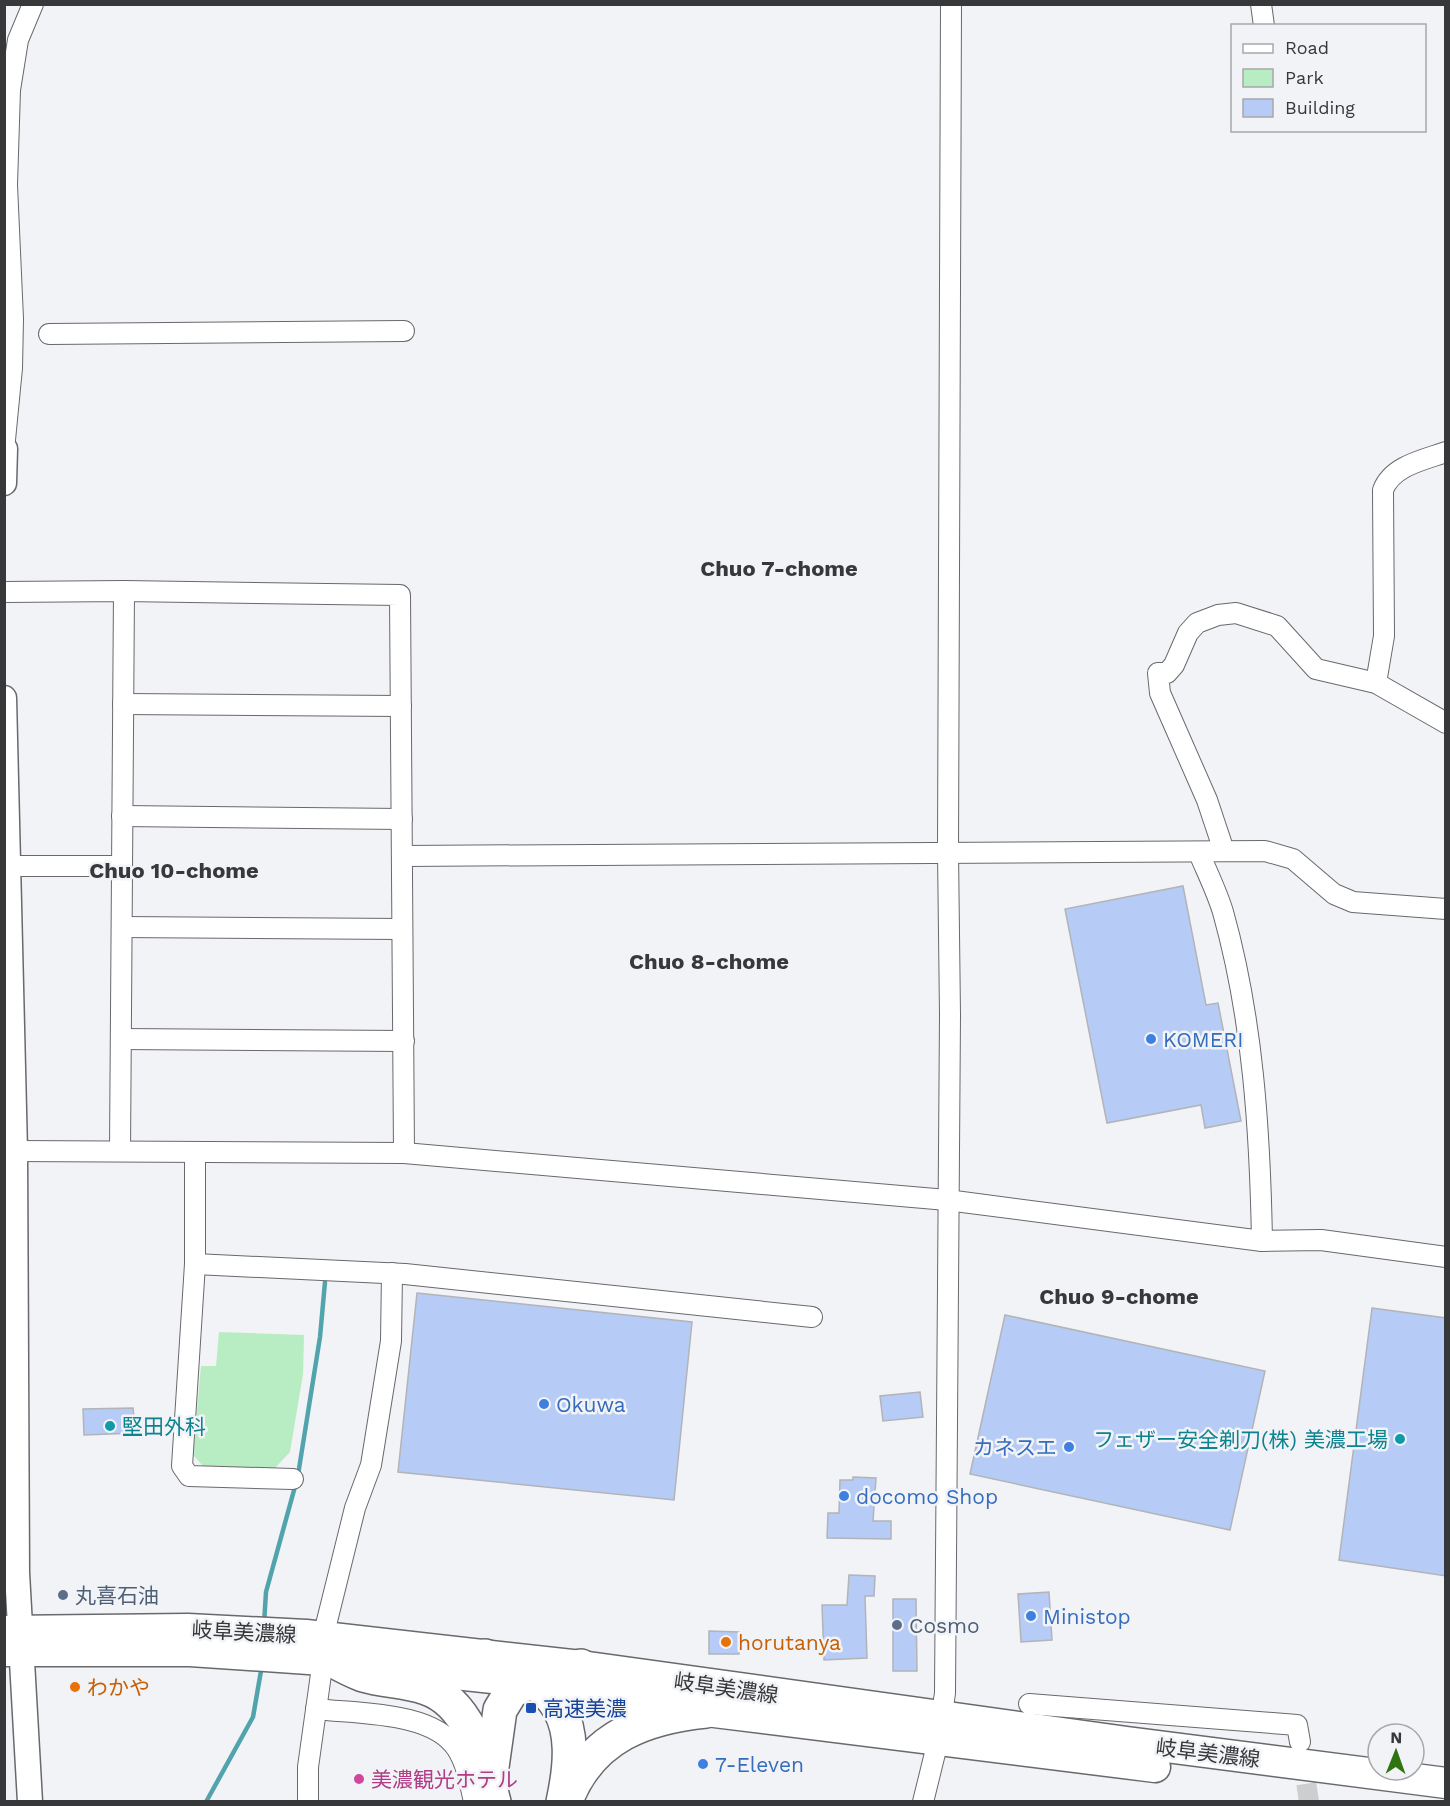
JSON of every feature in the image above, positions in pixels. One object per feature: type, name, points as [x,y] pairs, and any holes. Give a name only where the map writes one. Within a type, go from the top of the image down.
[{"type":"highway","points":[[327,1653],[364,1675],[428,1688],[448,1700],[462,1714],[474,1739],[487,1798]]},
{"type":"highway","points":[[485,1656],[539,1683],[565,1716],[570,1758],[564,1802]]},
{"type":"highway","points":[[487,1798],[490,1764],[500,1710],[511,1692],[523,1685],[539,1683],[560,1671],[581,1666]]},
{"type":"highway","points":[[564,1802],[584,1767],[602,1748],[624,1733],[646,1722],[671,1715],[706,1711]]},
{"type":"main road","name":"岐阜美濃線","points":[[13,1641],[188,1629],[264,1644],[539,1683],[706,1711],[940,1729],[1446,1783]]},
{"type":"main road","name":"岐阜美濃線","points":[[327,1653],[485,1656],[581,1666],[940,1729],[1441,1802]]},
{"type":"street","points":[[4,483],[13,319],[7,185],[10,90],[18,40],[33,4]]},
{"type":"street","points":[[923,1802],[940,1729],[945,1693],[950,1015],[948,852],[951,4]]},
{"type":"street","points":[[1261,4],[1264,24]]},
{"type":"street","points":[[49,334],[404,331]]},
{"type":"street","points":[[1376,683],[1384,636],[1383,490],[1387,478],[1407,466],[1446,452]]},
{"type":"street","points":[[4,592],[124,591],[400,596],[404,1153]]},
{"type":"street","points":[[120,1151],[124,591]]},
{"type":"street","points":[[1224,851],[1207,800],[1160,693],[1158,673],[1167,673],[1174,665],[1188,633],[1197,623],[1218,615],[1236,613],[1277,626],[1316,669],[1376,683],[1446,723]]},
{"type":"street","points":[[4,698],[15,1151],[11,1396],[13,1641],[30,1802]]},
{"type":"street","points":[[123,704],[400,706]]},
{"type":"street","points":[[122,816],[402,819]]},
{"type":"street","points":[[402,856],[1265,851],[1293,859],[1334,894],[1353,902],[1446,909]]},
{"type":"street","points":[[1199,853],[1222,911],[1246,1021],[1260,1142],[1262,1241]]},
{"type":"street","points":[[9,866],[122,866]]},
{"type":"street","points":[[122,927],[402,929]]},
{"type":"street","points":[[121,1039],[404,1041]]},
{"type":"street","points":[[15,1151],[404,1153],[947,1200],[1262,1241],[1321,1240],[1446,1257]]},
{"type":"street","points":[[195,1152],[195,1264],[182,1466],[189,1476],[293,1479]]},
{"type":"street","points":[[195,1264],[392,1273],[812,1317]]},
{"type":"street","points":[[308,1802],[308,1767],[316,1709],[355,1508],[370,1465],[391,1341],[392,1273]]},
{"type":"street","points":[[1029,1704],[1297,1725],[1300,1742]]},
{"type":"street","points":[[316,1709],[419,1721],[440,1730],[457,1748],[467,1769],[487,1798]]},
{"type":"green space","points":[[219,1332],[304,1335],[303,1374],[290,1452],[274,1469],[203,1466],[193,1455],[201,1366],[216,1366]]},
{"type":"building","points":[[1183,886],[1206,1005],[1218,1003],[1241,1121],[1205,1128],[1201,1105],[1107,1123],[1065,909]]},
{"type":"building","points":[[417,1293],[692,1322],[674,1500],[398,1472]]},
{"type":"building","name":"フェザー安全剃刀(株) 美濃工場","points":[[1372,1308],[1446,1318],[1446,1576],[1339,1560]]},
{"type":"building","points":[[1005,1315],[1265,1371],[1230,1530],[970,1474]]},
{"type":"building","points":[[920,1392],[923,1417],[883,1421],[880,1396]]},
{"type":"building","name":"堅田外科","points":[[133,1408],[134,1418],[137,1418],[137,1433],[84,1435],[83,1409]]},
{"type":"building","points":[[853,1477],[876,1478],[873,1521],[891,1521],[891,1539],[827,1538],[828,1513],[839,1513],[840,1480],[853,1480]]},
{"type":"building","points":[[849,1575],[875,1576],[874,1596],[865,1596],[867,1658],[824,1660],[822,1605],[847,1605]]},
{"type":"building","points":[[1049,1592],[1052,1640],[1021,1642],[1018,1594]]},
{"type":"building","points":[[893,1599],[916,1599],[917,1671],[893,1671]]},
{"type":"building","points":[[709,1631],[739,1632],[739,1654],[709,1654]]},
{"type":"waterway","points":[[298,1475],[320,1337],[325,1282]]},
{"type":"waterway","points":[[264,1624],[266,1592],[296,1483]]},
{"type":"waterway","points":[[206,1802],[253,1717],[262,1665]]},
{"type":"tunnel","points":[[1302,1754],[1309,1802]]},
{"type":"place","name":"KOMERI","points":[[1151,1039]]},
{"type":"place","name":"Okuwa","points":[[544,1404]]},
{"type":"place","name":"堅田外科","points":[[110,1426]]},
{"type":"place","name":"フェザー安全剃刀(株) 美濃工場","points":[[1400,1439]]},
{"type":"place","name":"カネスエ","points":[[1069,1447]]},
{"type":"place","name":"docomo Shop","points":[[844,1496]]},
{"type":"place","name":"丸喜石油","points":[[63,1595]]},
{"type":"place","name":"Ministop","points":[[1031,1616]]},
{"type":"place","name":"Cosmo","points":[[897,1625]]},
{"type":"place","name":"horutanya","points":[[726,1642]]},
{"type":"place","name":"わかや","points":[[75,1687]]},
{"type":"place","name":"高速美濃","points":[[531,1708]]},
{"type":"place","name":"7-Eleven","points":[[703,1764]]},
{"type":"place","name":"美濃観光ホテル","points":[[359,1779]]},
{"type":"district","name":"Chuo 7-chome","points":[[779,568]]},
{"type":"district","name":"Chuo 10-chome","points":[[174,870]]},
{"type":"district","name":"Chuo 8-chome","points":[[709,961]]},
{"type":"district","name":"Chuo 9-chome","points":[[1119,1296]]}]
